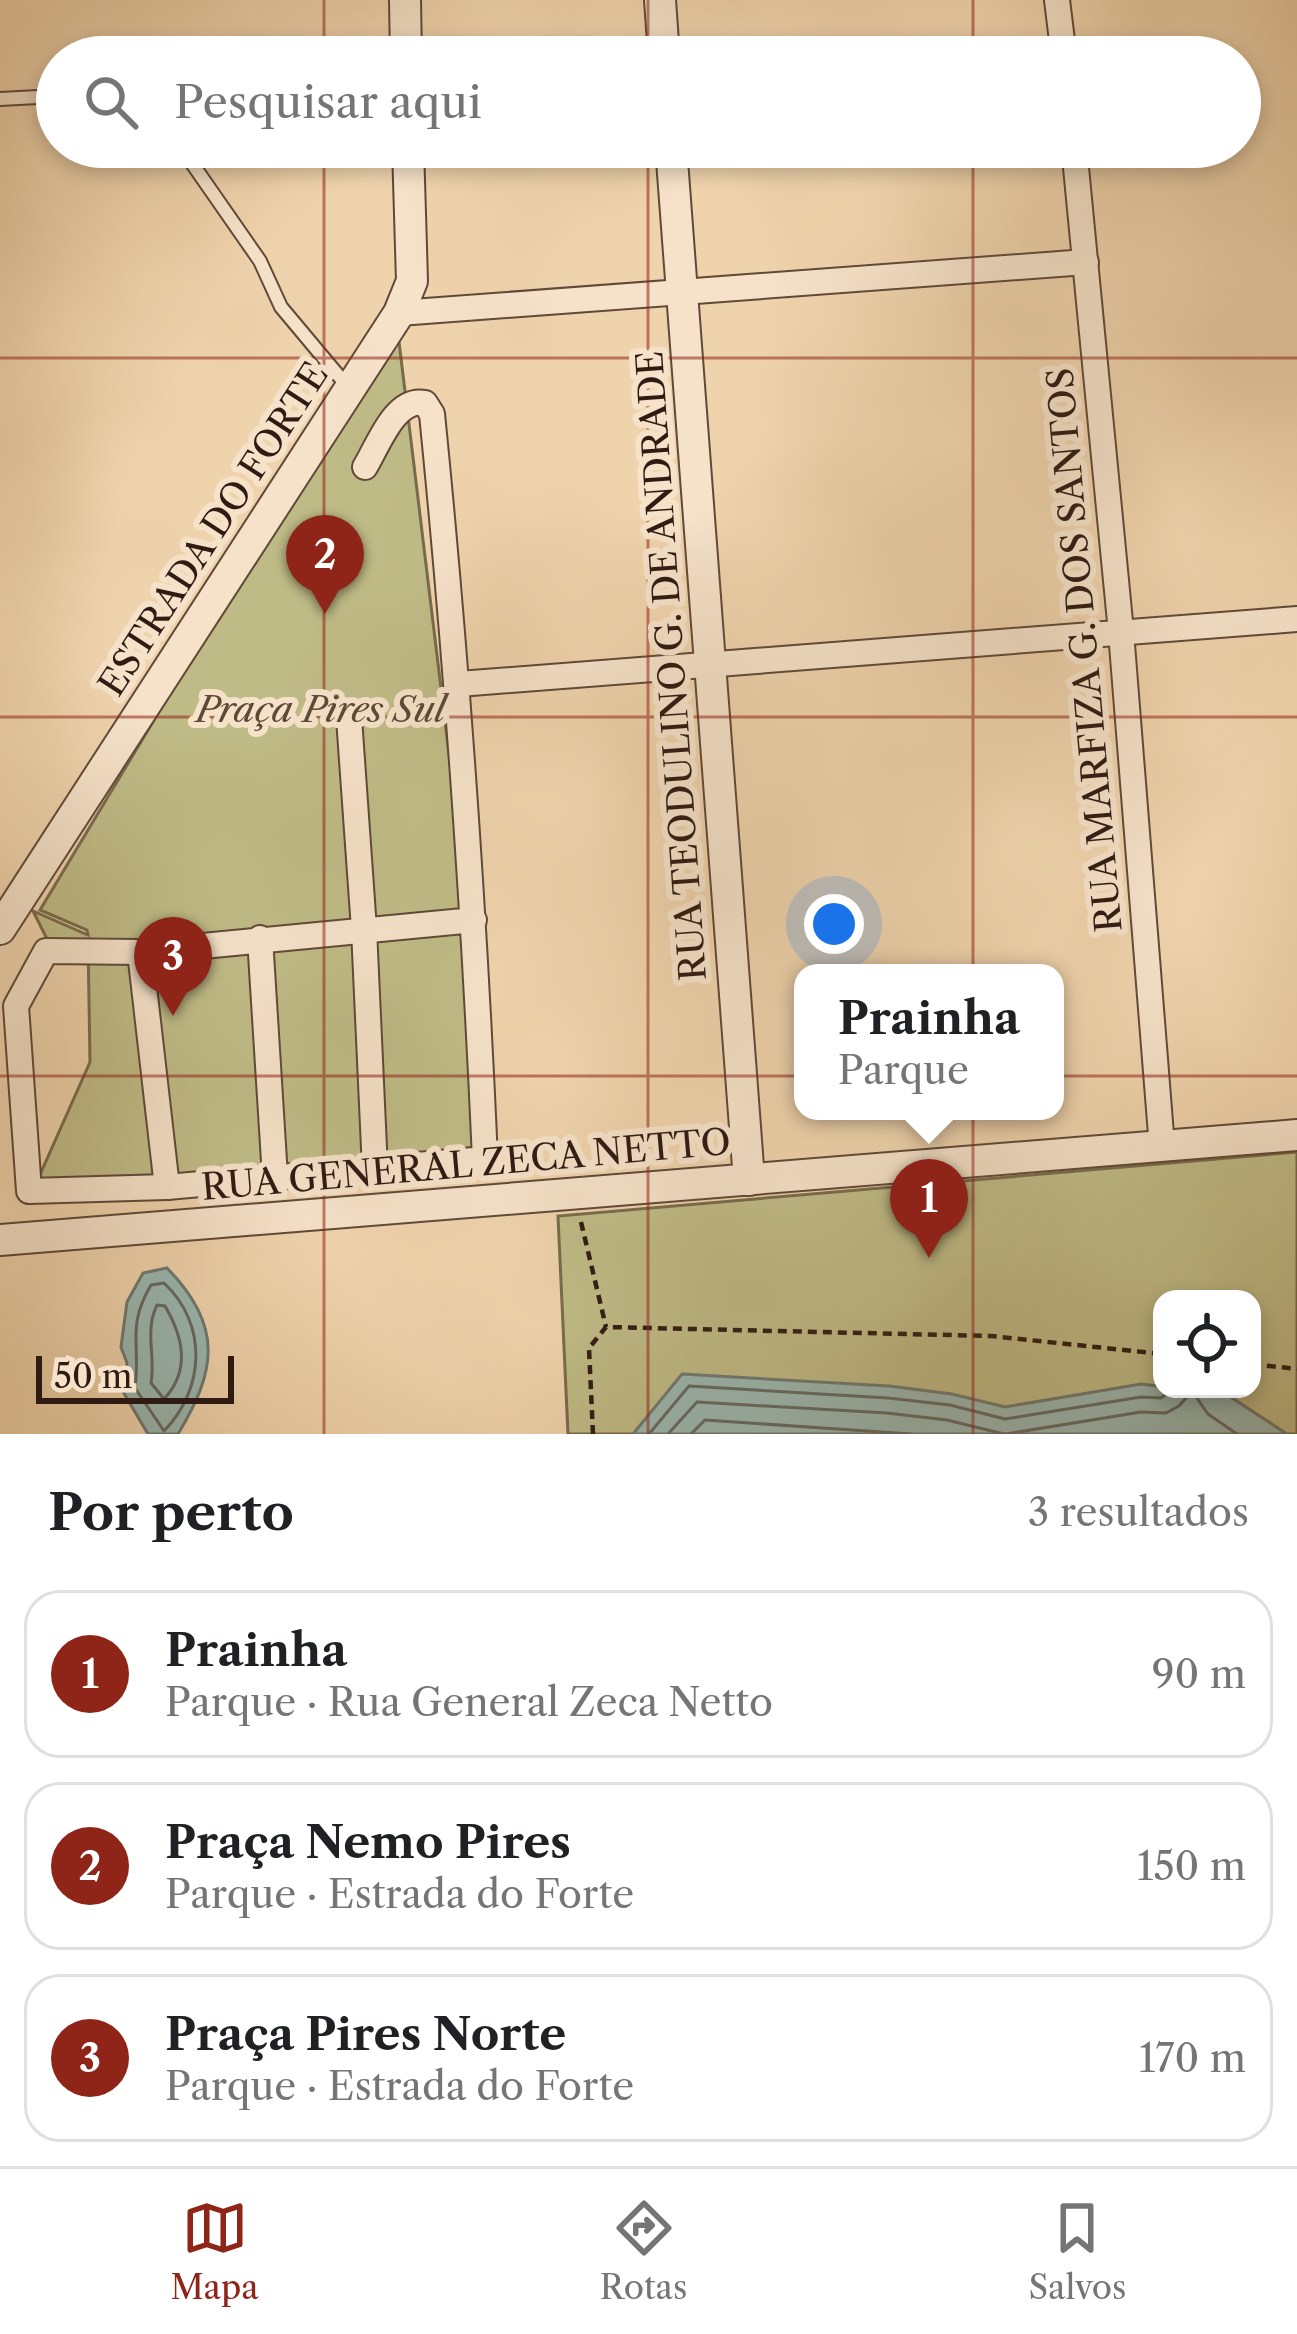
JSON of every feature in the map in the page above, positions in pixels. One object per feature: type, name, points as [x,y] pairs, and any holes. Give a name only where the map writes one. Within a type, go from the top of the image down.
[{"type":"street","points":[[405,0],[406,36]]},
{"type":"street","points":[[660,0],[663,36]]},
{"type":"street","points":[[1058,0],[1062,36]]},
{"type":"street","name":"ESTRADA DO FORTE","points":[[0,929],[399,314],[412,281],[409,168]]},
{"type":"street","name":"RUA TEODULINO G. DE ANDRADE","points":[[673,168],[749,1180]]},
{"type":"street","name":"RUA MARFIZA G. DOS SANTOS","points":[[1076,168],[1121,632],[1162,1147]]},
{"type":"street","points":[[399,314],[1086,262]]},
{"type":"street","points":[[365,467],[402,406],[413,400],[425,403],[432,414],[459,683],[474,920],[485,1159],[167,1187],[29,1191],[16,1006],[46,951],[140,952],[474,920]]},
{"type":"street","points":[[459,683],[1297,619]]},
{"type":"street","points":[[349,718],[375,1170]]},
{"type":"street","points":[[260,938],[275,1178]]},
{"type":"street","points":[[140,952],[167,1187]]},
{"type":"street","name":"RUA GENERAL ZECA NETTO","points":[[0,1240],[1297,1135]]},
{"type":"lane","points":[[0,99],[36,97]]},
{"type":"lane","points":[[195,168],[260,261],[281,307],[350,389]]},
{"type":"path","points":[[574,1195],[606,1327]]},
{"type":"path","points":[[593,1434],[590,1348],[606,1327],[991,1336],[1153,1353]]},
{"type":"path","points":[[1261,1365],[1297,1369]]},
{"type":"green space","name":"Praça Pires Sul","points":[[396,317],[468,911],[479,1155],[35,1186],[90,1062],[88,941],[49,943],[33,911],[88,935],[87,930],[40,910]]},
{"type":"green space","points":[[1297,1152],[1297,1434],[568,1434],[558,1216]]},
{"type":"water","points":[[167,1268],[198,1309],[208,1348],[206,1368],[178,1434],[148,1434],[122,1390],[127,1363],[121,1347],[127,1302],[143,1273]]},
{"type":"water","points":[[682,1374],[889,1386],[1005,1407],[1141,1384],[1153,1385],[1153,1398],[1232,1398],[1287,1434],[633,1434]]},
{"type":"place","name":"Praça Nemo Pires","points":[[325,614]]},
{"type":"place","name":"Praça Pires Norte","points":[[173,1016]]},
{"type":"place","name":"Prainha","points":[[929,1258]]}]
